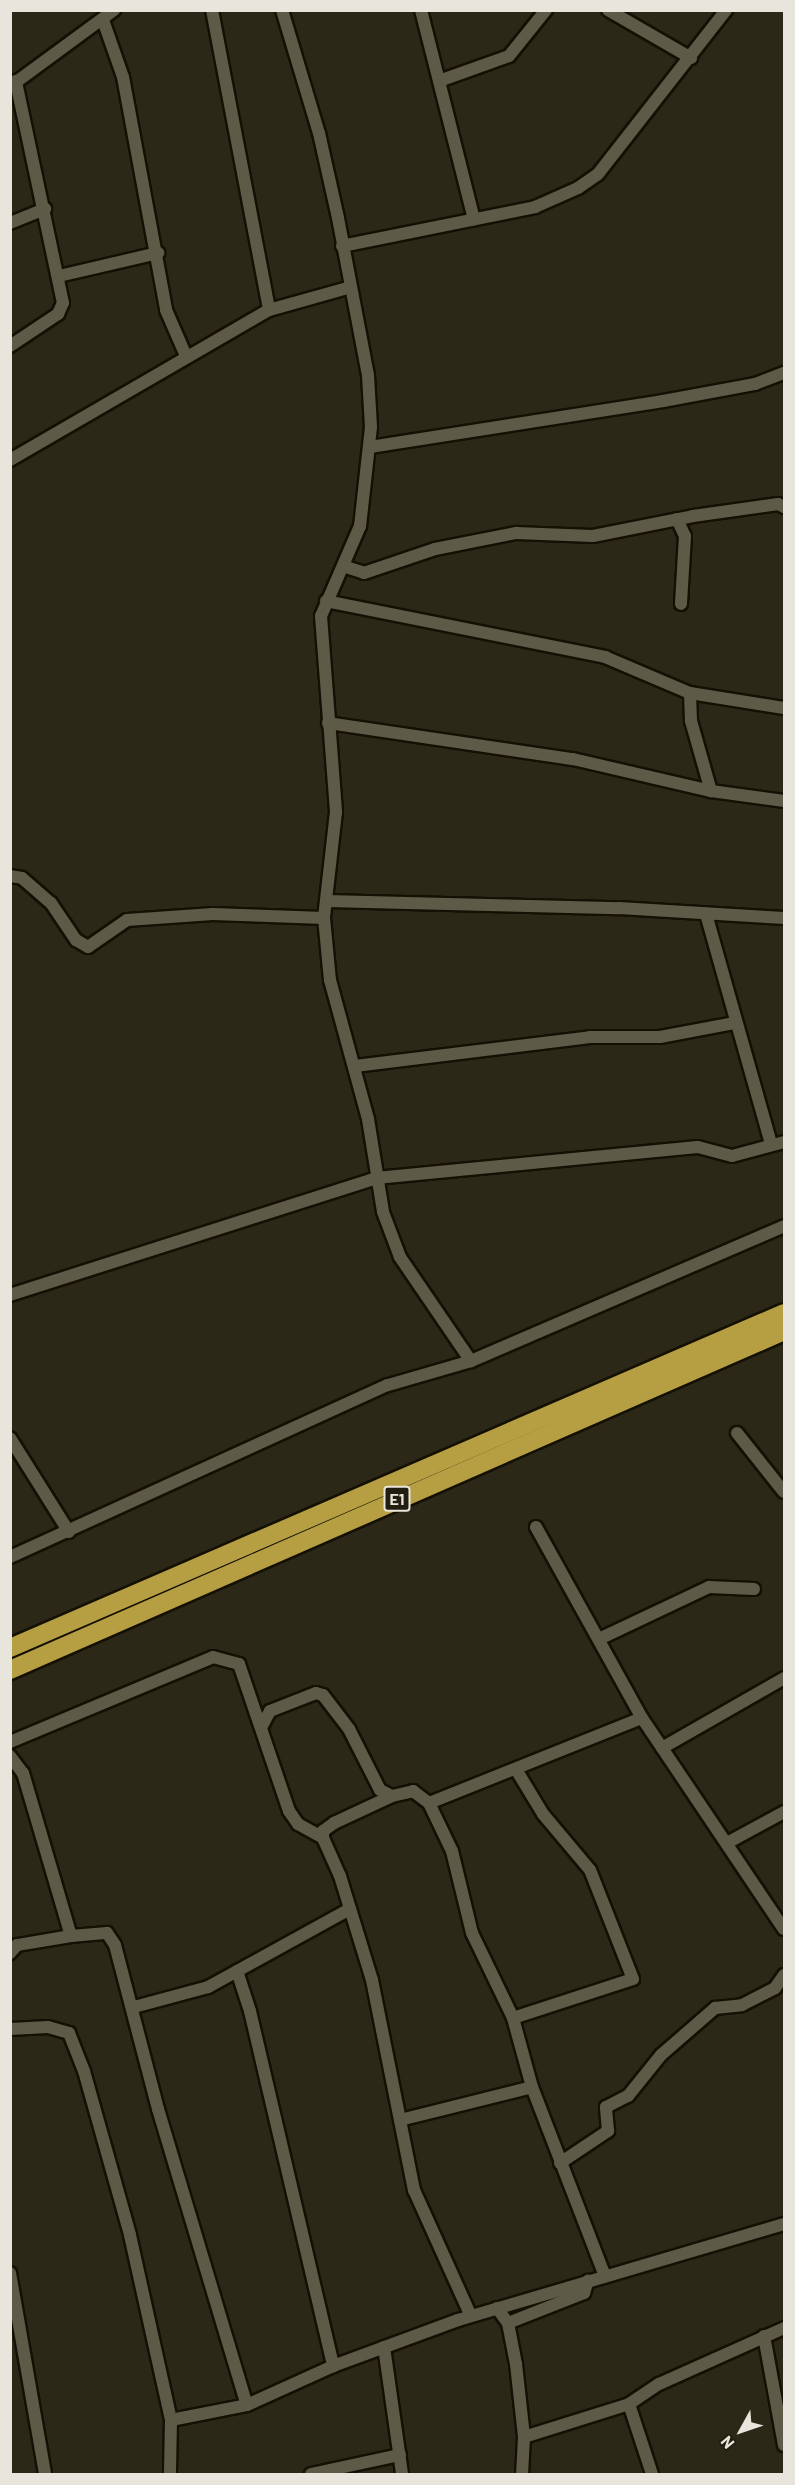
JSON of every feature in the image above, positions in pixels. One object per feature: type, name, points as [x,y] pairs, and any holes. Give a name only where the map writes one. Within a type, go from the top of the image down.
[{"type":"highway","name":"E1","points":[[10,1648],[784,1312]]},
{"type":"highway","name":"E1","points":[[10,1670],[784,1331]]},
{"type":"street","points":[[10,346],[62,309],[59,276],[45,209],[14,83],[114,10]]},
{"type":"street","points":[[212,10],[269,310]]},
{"type":"street","points":[[282,10],[319,133],[342,246],[348,288],[368,375],[370,447],[360,526],[321,616],[336,812],[324,918],[330,980],[355,1066],[376,1178],[400,1257],[471,1361]]},
{"type":"street","points":[[421,10],[474,219]]},
{"type":"street","points":[[439,81],[509,56],[546,10]]},
{"type":"street","points":[[608,10],[691,58]]},
{"type":"street","points":[[342,246],[556,200],[598,174],[691,58],[726,10]]},
{"type":"street","points":[[103,20],[123,77],[158,253],[166,310],[186,356]]},
{"type":"street","points":[[10,223],[45,209]]},
{"type":"street","points":[[59,276],[158,253]]},
{"type":"street","points":[[10,460],[269,310],[348,288]]},
{"type":"street","points":[[370,447],[663,401],[754,384],[784,373]]},
{"type":"street","points":[[343,566],[364,573],[435,549],[498,536],[593,536],[677,519],[766,505],[784,507]]},
{"type":"street","points":[[677,519],[685,536],[681,604]]},
{"type":"street","points":[[326,601],[606,657],[690,693],[784,708]]},
{"type":"street","points":[[690,693],[691,720],[711,791]]},
{"type":"street","points":[[328,723],[573,759],[711,791],[784,801]]},
{"type":"street","points":[[10,876],[22,878],[51,903],[75,939],[88,947],[127,920],[213,914],[324,918]]},
{"type":"street","points":[[327,901],[784,918]]},
{"type":"street","points":[[706,914],[734,1023],[771,1144]]},
{"type":"street","points":[[355,1066],[590,1037],[660,1037],[734,1023]]},
{"type":"street","points":[[10,1295],[376,1178],[698,1148],[732,1156],[784,1142]]},
{"type":"street","points":[[10,1557],[388,1385],[471,1361],[784,1226]]},
{"type":"street","points":[[737,1433],[784,1492]]},
{"type":"street","points":[[10,1438],[69,1532]]},
{"type":"street","points":[[536,1527],[642,1718],[784,1929]]},
{"type":"street","points":[[598,1639],[708,1587],[754,1589]]},
{"type":"street","points":[[10,1742],[213,1657],[239,1664],[290,1811],[298,1824],[322,1838]]},
{"type":"street","points":[[662,1748],[784,1678]]},
{"type":"street","points":[[262,1726],[270,1711],[316,1694],[323,1695],[349,1729],[380,1790],[392,1796]]},
{"type":"street","points":[[429,1803],[517,1771],[642,1718]]},
{"type":"street","points":[[10,1756],[23,1773],[71,1936]]},
{"type":"street","points":[[513,2018],[633,1979],[590,1870],[543,1814],[517,1771]]},
{"type":"street","points":[[471,2316],[414,2190],[372,1980],[350,1909],[322,1838],[323,1831],[334,1823],[392,1796],[413,1791],[429,1803],[452,1851],[472,1933],[513,2018],[532,2086],[605,2276]]},
{"type":"street","points":[[727,1844],[784,1812]]},
{"type":"street","points":[[134,2007],[173,2000],[237,1971],[350,1909]]},
{"type":"street","points":[[10,1953],[17,1945],[107,1933],[134,2007],[158,2109],[247,2405]]},
{"type":"street","points":[[237,1971],[250,2011],[333,2366]]},
{"type":"street","points":[[560,2163],[608,2131],[606,2107],[628,2096],[661,2055],[715,2008],[742,2005],[776,1988],[784,1975]]},
{"type":"street","points":[[10,2029],[48,2027],[69,2033],[130,2235],[171,2420],[170,2475]]},
{"type":"street","points":[[400,2121],[532,2086]]},
{"type":"street","points":[[171,2420],[247,2405],[333,2366],[471,2316],[784,2224]]},
{"type":"street","points":[[10,2272],[45,2475]]},
{"type":"street","points":[[508,2323],[584,2293],[588,2281]]},
{"type":"street","points":[[497,2308],[508,2323],[524,2437],[522,2475]]},
{"type":"street","points":[[524,2437],[629,2404],[659,2384],[784,2328]]},
{"type":"street","points":[[764,2336],[784,2445]]},
{"type":"street","points":[[384,2347],[402,2475]]},
{"type":"street","points":[[629,2404],[652,2475]]},
{"type":"street","points":[[311,2475],[400,2455]]}]
